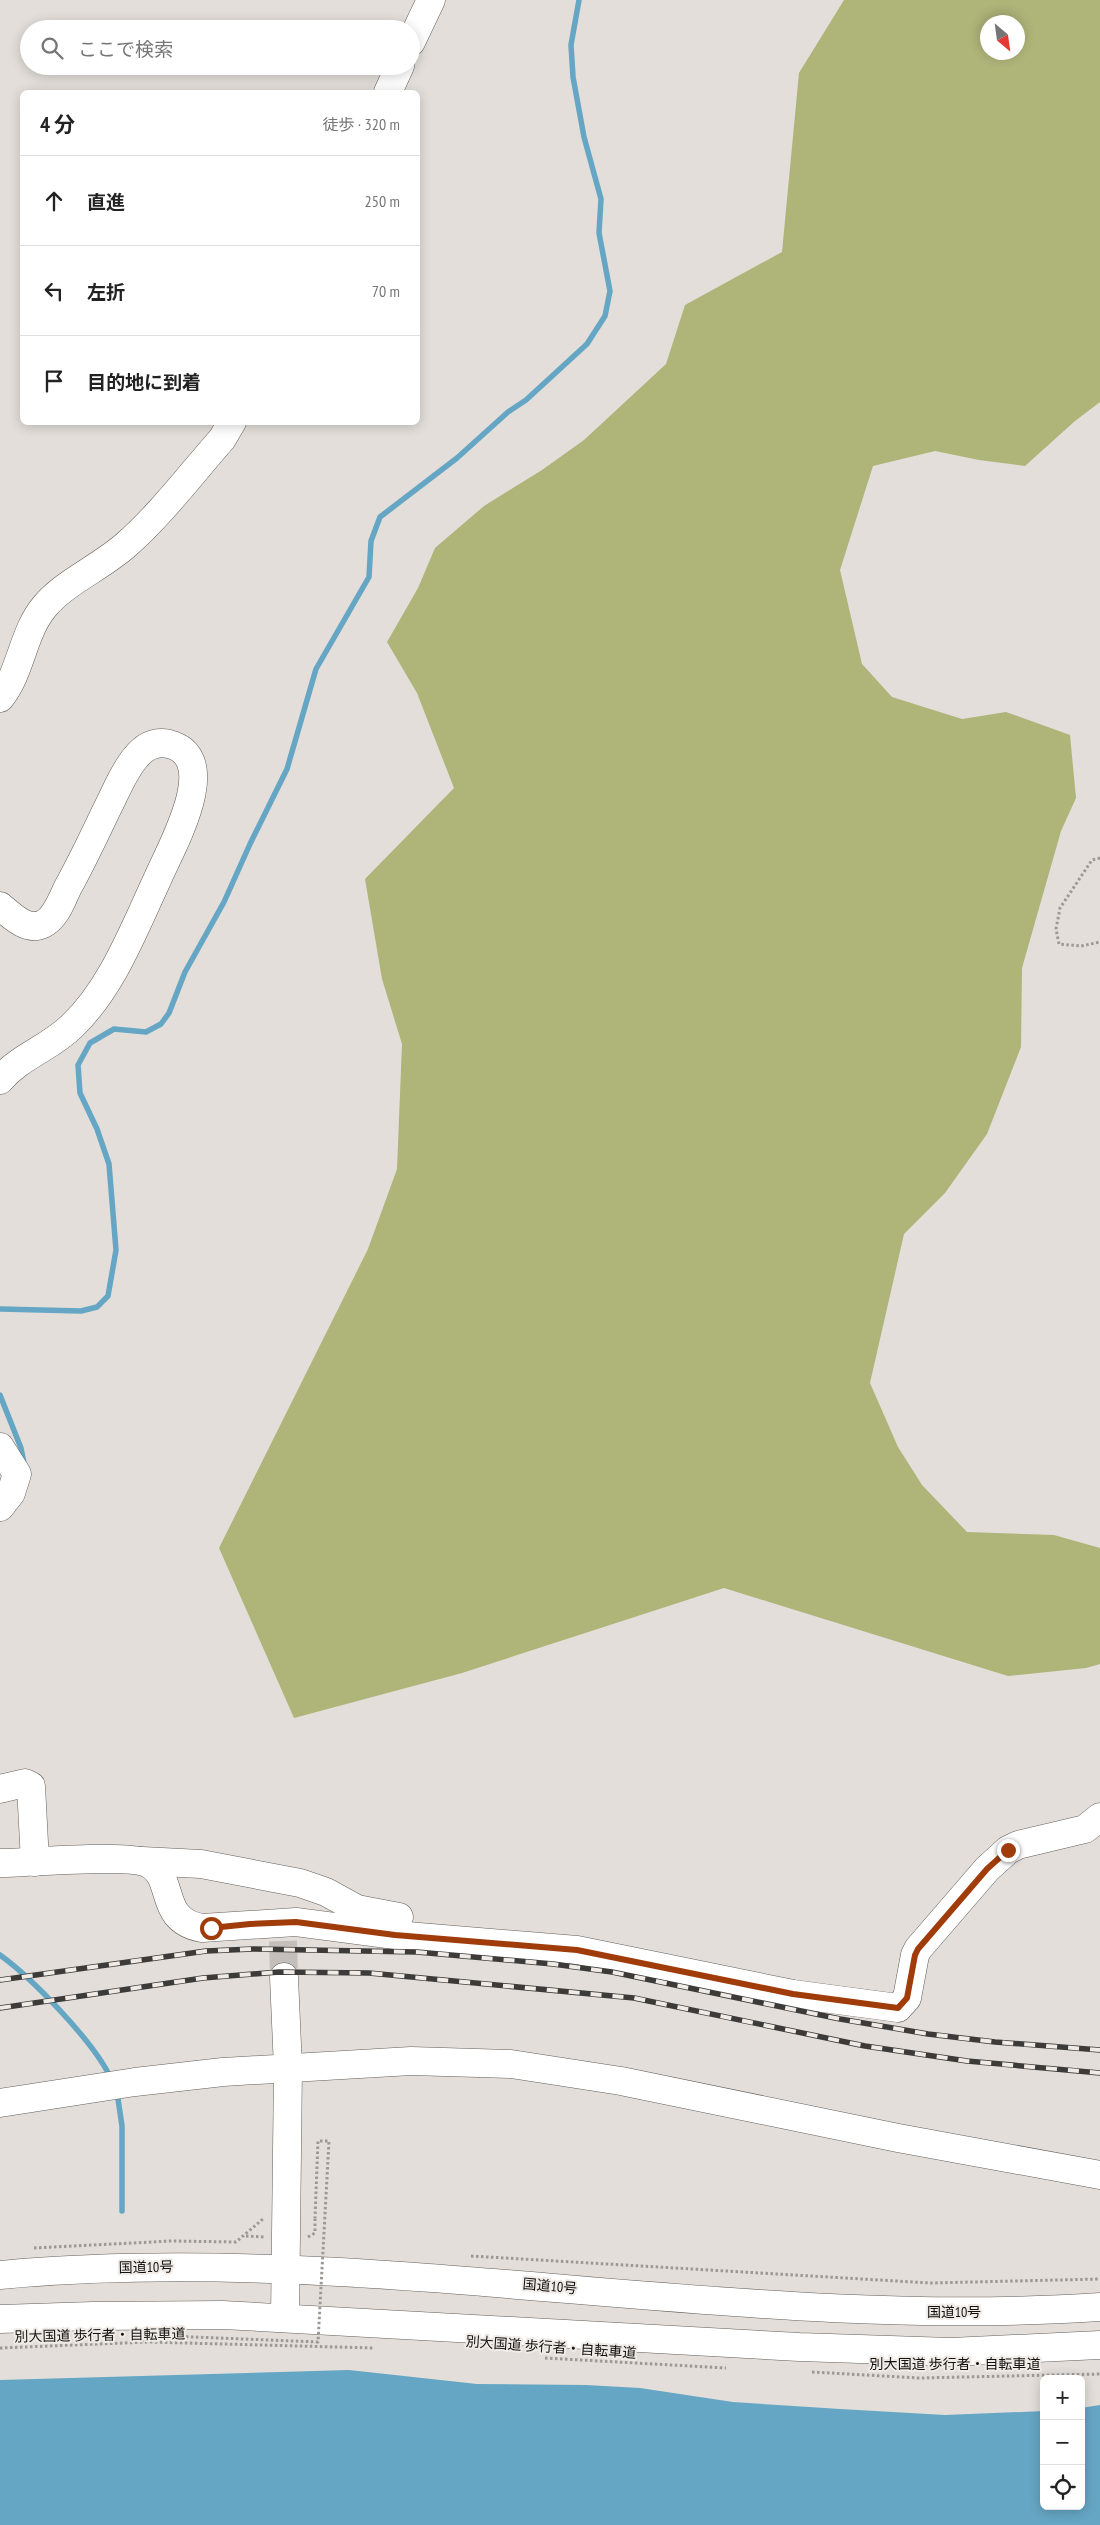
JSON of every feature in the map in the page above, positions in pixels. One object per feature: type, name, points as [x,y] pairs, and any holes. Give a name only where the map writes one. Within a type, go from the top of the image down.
[{"type":"main road","points":[[420,23],[431,0]]},
{"type":"main road","points":[[389,90],[396,75]]},
{"type":"main road","points":[[0,698],[13,678],[30,630],[44,607],[56,595],[94,570],[141,531],[222,439],[230,425]]},
{"type":"main road","points":[[0,906],[28,925],[35,926],[49,919],[79,867],[122,779],[135,758],[151,744],[160,743],[174,746],[187,753],[194,771],[188,810],[111,973],[71,1027],[28,1055],[0,1080]]},
{"type":"main road","points":[[0,1447],[17,1474],[11,1493],[0,1507]]},
{"type":"main road","points":[[0,1789],[25,1783],[31,1786],[35,1862]]},
{"type":"main road","points":[[142,1861],[156,1869],[178,1917],[193,1926],[414,1937],[577,1950],[793,1994],[898,2008],[907,1998],[915,1955],[918,1949],[998,1858],[1018,1844],[1085,1829],[1100,1817]]},
{"type":"main road","points":[[0,1863],[142,1861],[201,1864],[317,1888],[357,1909],[412,1920],[415,1924],[414,1937]]},
{"type":"main road","points":[[284,1977],[288,2068],[285,2318]]},
{"type":"main road","points":[[0,2103],[144,2081],[288,2068],[427,2062],[511,2064],[621,2081],[898,2138],[1100,2175]]},
{"type":"main road","name":"国道10号","points":[[0,2275],[116,2267],[286,2269],[443,2277],[846,2310],[964,2312],[1100,2307]]},
{"type":"main road","points":[[0,2319],[164,2314],[285,2318],[866,2349],[961,2352],[1100,2345]]},
{"type":"path","points":[[1100,858],[1092,860],[1079,875],[1060,908],[1056,929],[1059,944],[1081,946],[1100,942]]},
{"type":"path","points":[[142,2342],[143,2335],[318,2342],[329,2141],[318,2141],[315,2233],[306,2238]]},
{"type":"path","points":[[27,2249],[171,2241],[236,2242],[245,2236],[268,2213]]},
{"type":"path","points":[[303,2232],[309,2243]]},
{"type":"path","points":[[320,2249],[329,2249]]},
{"type":"path","points":[[463,2256],[930,2284],[1100,2279]]},
{"type":"path","name":"別大国道 歩行者・自転車道","points":[[0,2348],[142,2342],[382,2348]]},
{"type":"path","name":"別大国道 歩行者・自転車道","points":[[536,2357],[732,2368]]},
{"type":"path","name":"別大国道 歩行者・自転車道","points":[[811,2372],[919,2378],[1100,2374]]},
{"type":"green space","points":[[844,0],[1100,0],[1100,402],[1075,421],[1025,466],[979,460],[935,451],[873,466],[840,570],[862,664],[892,697],[962,719],[1006,712],[1070,735],[1076,798],[1061,831],[1022,968],[1021,1047],[987,1134],[945,1193],[904,1234],[870,1383],[898,1447],[922,1485],[967,1532],[1054,1535],[1100,1548],[1100,1664],[1086,1668],[1008,1676],[724,1588],[462,1673],[294,1718],[219,1548],[368,1249],[397,1169],[402,1044],[382,979],[365,879],[454,788],[417,693],[387,642],[418,588],[435,548],[484,506],[542,470],[584,440],[666,364],[685,305],[782,252],[799,73]]},
{"type":"water","points":[[349,2370],[477,2384],[586,2385],[640,2388],[733,2402],[840,2409],[945,2415],[1040,2411],[1040,2510],[1085,2510],[1085,2407],[1100,2405],[1100,2525],[0,2525],[0,2380]]},
{"type":"waterway","points":[[0,1309],[81,1311],[97,1307],[108,1296],[116,1250],[109,1164],[97,1129],[80,1093],[78,1065],[90,1043],[114,1029],[146,1032],[161,1024],[169,1013],[185,972],[224,902],[287,769],[316,669],[369,577],[371,541],[380,517],[457,458],[508,412],[526,400],[587,344],[605,316],[610,291],[599,233],[601,199],[584,137],[573,77],[571,45],[579,0]]},
{"type":"waterway","points":[[0,1395],[21,1448],[25,1468]]},
{"type":"waterway","points":[[0,1955],[28,1979],[61,2012],[92,2048],[111,2079]]},
{"type":"waterway","points":[[117,2092],[122,2126],[122,2211]]},
{"type":"tunnel","points":[[283,1941],[284,1977]]},
{"type":"railway","points":[[0,1980],[206,1951],[253,1949],[417,1952],[553,1964],[612,1972],[840,2019],[928,2034],[995,2042],[1100,2050]]},
{"type":"railway","points":[[0,2008],[203,1978],[279,1972],[369,1973],[634,1998],[865,2046],[967,2061],[1100,2073]]},
{"type":"route","points":[[211,1928],[232,1925],[296,1922],[414,1937],[546,1946],[597,1953],[793,1994],[898,2008],[904,2004],[907,1998],[915,1955],[918,1949],[987,1869],[1008,1850]]}]
